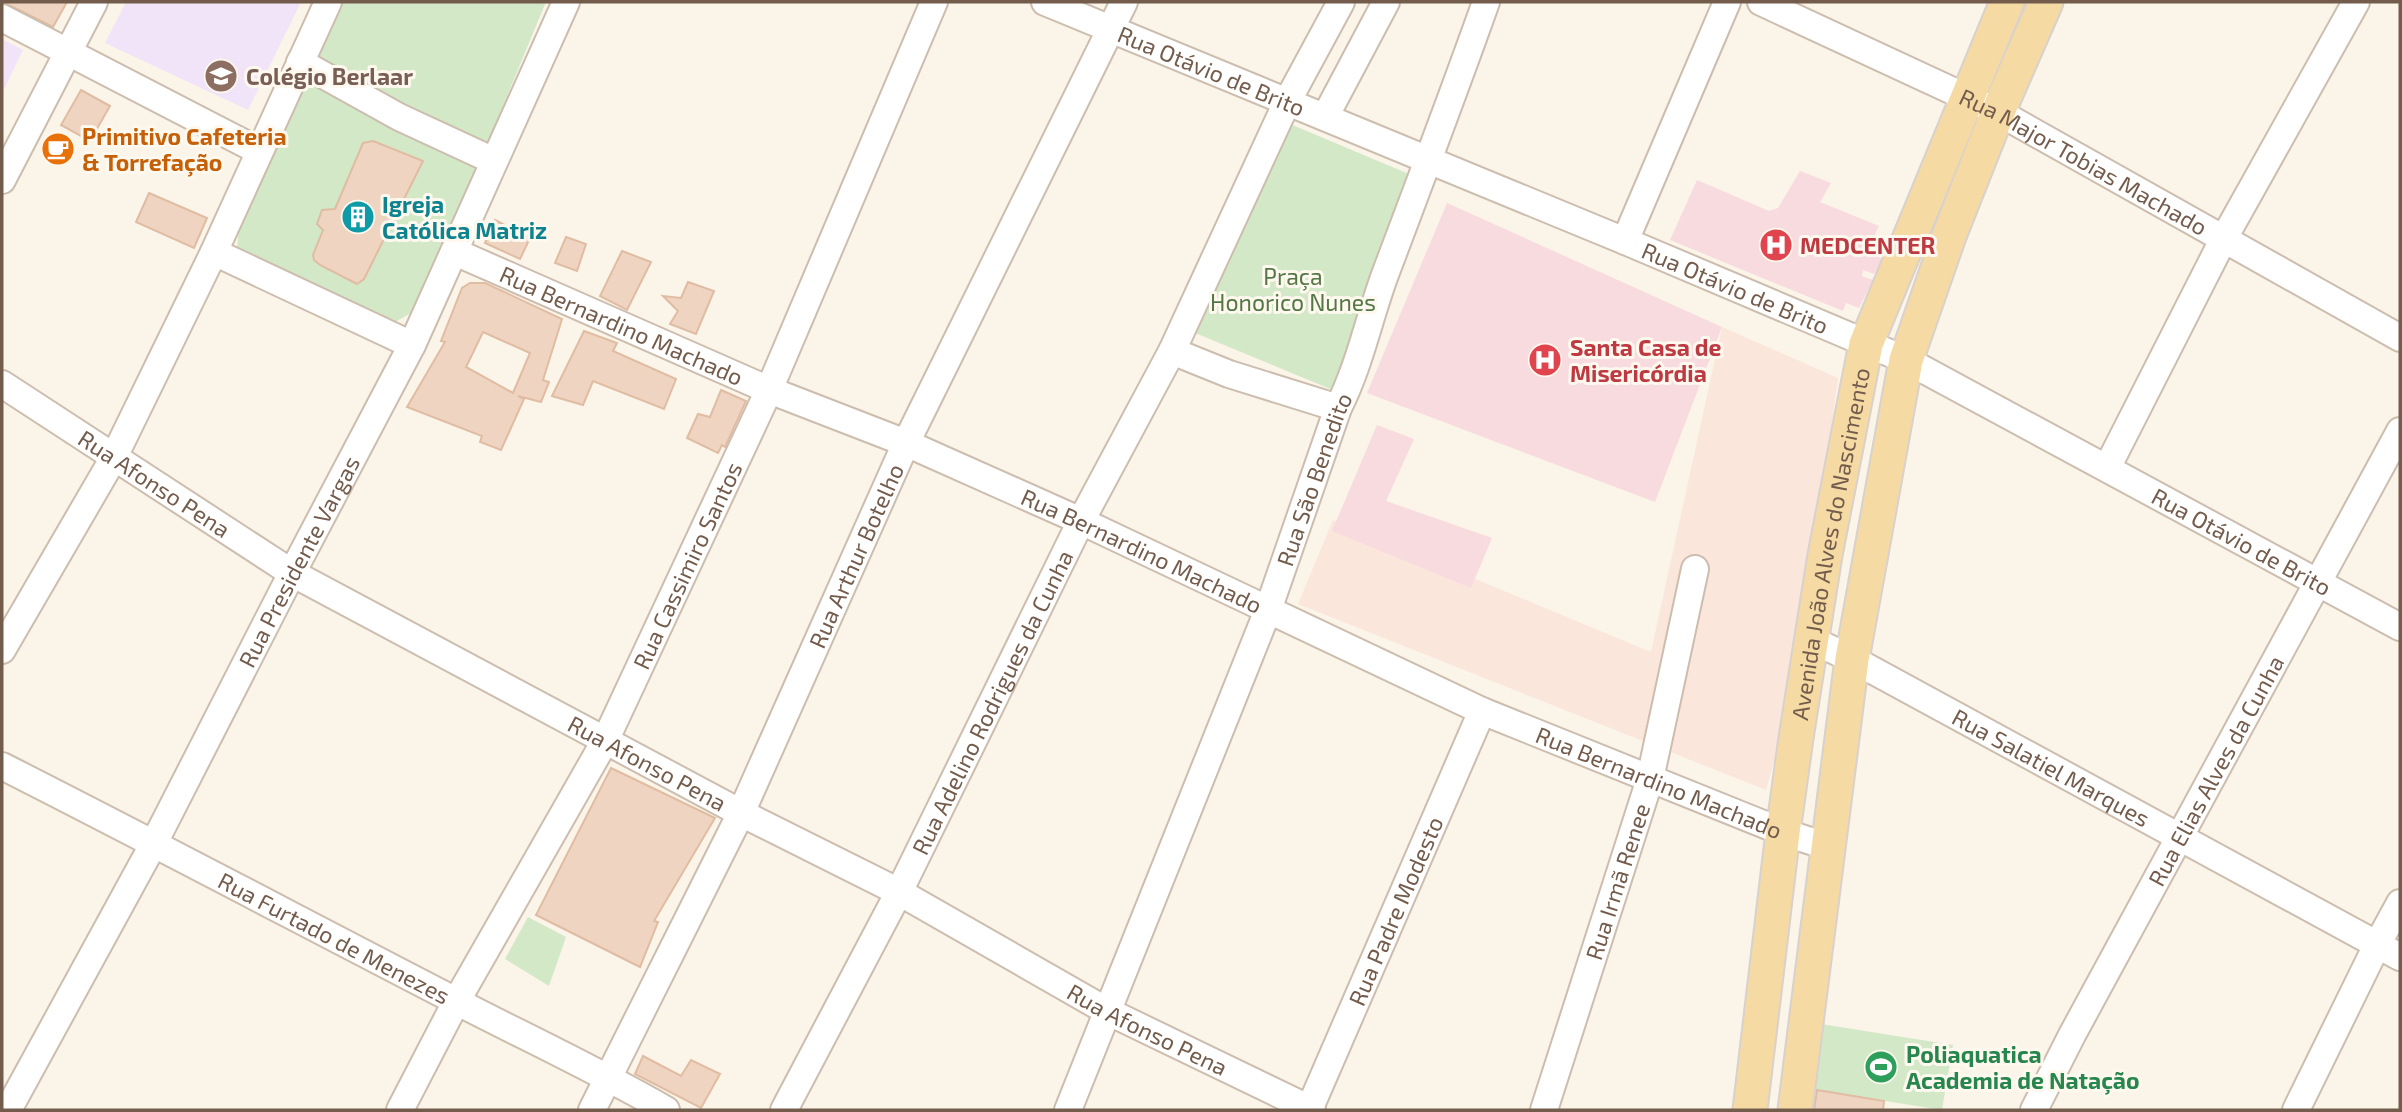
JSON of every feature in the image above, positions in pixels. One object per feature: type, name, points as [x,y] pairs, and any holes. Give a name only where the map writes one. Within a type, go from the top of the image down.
[{"type":"main road","name":"Avenida João Alves do Nascimento","points":[[1750,1110],[1783,832],[1812,640],[1825,555],[1867,344],[2007,2]]},
{"type":"main road","points":[[1795,1110],[1852,659],[1906,360],[1949,236],[1998,112],[2046,2]]},
{"type":"main road","points":[[1825,555],[1867,569]]},
{"type":"street","points":[[2,180],[94,2]]},
{"type":"street","points":[[2,650],[113,459],[214,253],[328,2]]},
{"type":"street","name":"Rua Presidente Vargas","points":[[8,1110],[154,843],[412,345],[566,2]]},
{"type":"street","name":"Rua Cassimiro Santos","points":[[400,1110],[456,1002],[605,741],[769,390],[934,2]]},
{"type":"street","name":"Rua Otávio de Brito","points":[[1045,2],[1906,360],[2400,627]]},
{"type":"street","name":"Rua Arthur Botelho","points":[[593,1110],[741,813],[906,443],[1124,2]]},
{"type":"street","name":"Rua Adelino Rodrigues da Cunha","points":[[784,1110],[900,892],[1081,521],[1172,351],[1287,102],[1341,2]]},
{"type":"street","points":[[1325,117],[1386,2]]},
{"type":"street","name":"Rua São Benedito","points":[[1068,1110],[1268,610],[1338,408],[1348,389],[1385,275],[1430,161],[1486,2]]},
{"type":"street","points":[[1625,241],[1727,2]]},
{"type":"street","name":"Rua Major Tobias Machado","points":[[1761,2],[1998,112],[2400,338]]},
{"type":"street","points":[[2107,468],[2224,240],[2356,2]]},
{"type":"street","points":[[2,18],[259,151]]},
{"type":"street","points":[[300,62],[400,117],[494,162]]},
{"type":"street","points":[[214,253],[412,345]]},
{"type":"street","name":"Rua Bernardino Machado","points":[[455,253],[769,390],[906,443],[1081,521],[1482,711],[1783,832],[1829,847]]},
{"type":"street","points":[[1172,351],[1229,374],[1338,408]]},
{"type":"street","name":"Rua Afonso Pena","points":[[2,384],[113,459],[292,573],[741,813],[900,892],[1107,1011],[1310,1110]]},
{"type":"street","name":"Rua Elias Alves da Cunha","points":[[2034,1110],[2072,1035],[2400,431]]},
{"type":"street","name":"Rua Irmã Renee","points":[[1544,1110],[1650,779],[1695,569]]},
{"type":"street","name":"Rua Salatiel Marques","points":[[1812,640],[1852,659],[2400,957]]},
{"type":"street","name":"Rua Padre Modesto","points":[[1310,1110],[1482,711]]},
{"type":"street","name":"Rua Furtado de Menezes","points":[[2,766],[456,1002],[609,1077],[666,1110]]},
{"type":"street","points":[[2296,1110],[2400,903]]},
{"type":"shaded area","name":"Colégio Berlaar","points":[[126,2],[301,2],[248,110],[105,43]]},
{"type":"shaded area","points":[[2,39],[23,50],[2,93]]},
{"type":"shaded area","name":"MEDCENTER","points":[[1800,171],[1831,183],[1820,202],[1879,226],[1868,249],[1882,259],[1874,274],[1863,270],[1862,276],[1873,280],[1859,308],[1846,303],[1843,311],[1670,240],[1697,180],[1769,211],[1778,208]]},
{"type":"shaded area","name":"Santa Casa de Misericórdia","points":[[1447,203],[1722,327],[1655,502],[1367,393]]},
{"type":"shaded area","points":[[1722,327],[1838,378],[1798,678],[1766,790],[1298,604],[1333,520],[1651,652]]},
{"type":"shaded area","points":[[1377,425],[1414,439],[1386,501],[1492,538],[1471,588],[1332,531]]},
{"type":"green space","points":[[342,2],[546,2],[451,231],[413,312],[388,326],[237,249],[239,225],[274,144]]},
{"type":"green space","name":"Praça Honorico Nunes","points":[[1290,124],[1416,177],[1335,391],[1188,330]]},
{"type":"green space","points":[[528,917],[566,937],[549,986],[505,959]]},
{"type":"green space","name":"Poliaquatica Academia de Natação","points":[[1821,1024],[1953,1045],[1942,1110],[1809,1089]]},
{"type":"building","points":[[3,2],[67,2],[53,27]]},
{"type":"building","points":[[81,90],[110,106],[90,141],[61,125]]},
{"type":"building","name":"Igreja Católica Matriz","points":[[373,141],[423,161],[364,279],[357,284],[320,265],[313,255],[323,230],[317,224],[322,210],[335,209],[363,143]]},
{"type":"building","points":[[149,193],[207,218],[194,248],[136,222]]},
{"type":"building","points":[[495,220],[530,238],[520,259],[485,243]]},
{"type":"building","points":[[566,237],[586,244],[577,271],[555,263]]},
{"type":"building","points":[[622,251],[651,262],[627,310],[600,296]]},
{"type":"building","points":[[688,282],[714,291],[696,334],[670,324],[678,311],[663,296],[681,298]]},
{"type":"building","points":[[470,283],[485,283],[562,319],[543,380],[549,382],[541,402],[518,396],[524,399],[501,450],[480,442],[482,436],[407,407],[445,342],[441,341],[462,288]],"holes":[[[483,332],[530,353],[513,393],[466,367]]]},
{"type":"building","points":[[584,331],[617,343],[613,351],[676,379],[664,409],[593,381],[583,405],[552,396]]},
{"type":"building","points":[[721,390],[746,401],[725,447],[722,445],[718,453],[687,438],[698,414],[710,417]]},
{"type":"building","points":[[611,768],[715,818],[654,921],[658,922],[640,967],[536,915]]},
{"type":"building","points":[[643,1056],[681,1076],[691,1060],[720,1074],[701,1108],[635,1074]]},
{"type":"building","points":[[1817,1090],[1884,1101],[1883,1110],[1814,1110]]},
{"type":"place","name":"Colégio Berlaar","points":[[221,76]]},
{"type":"place","name":"Primitivo Cafeteria & Torrefação","points":[[58,149]]},
{"type":"place","name":"Igreja Católica Matriz","points":[[358,217]]},
{"type":"place","name":"MEDCENTER","points":[[1776,245]]},
{"type":"place","name":"Santa Casa de Misericórdia","points":[[1545,360]]},
{"type":"place","name":"Poliaquatica Academia de Natação","points":[[1881,1067]]}]
